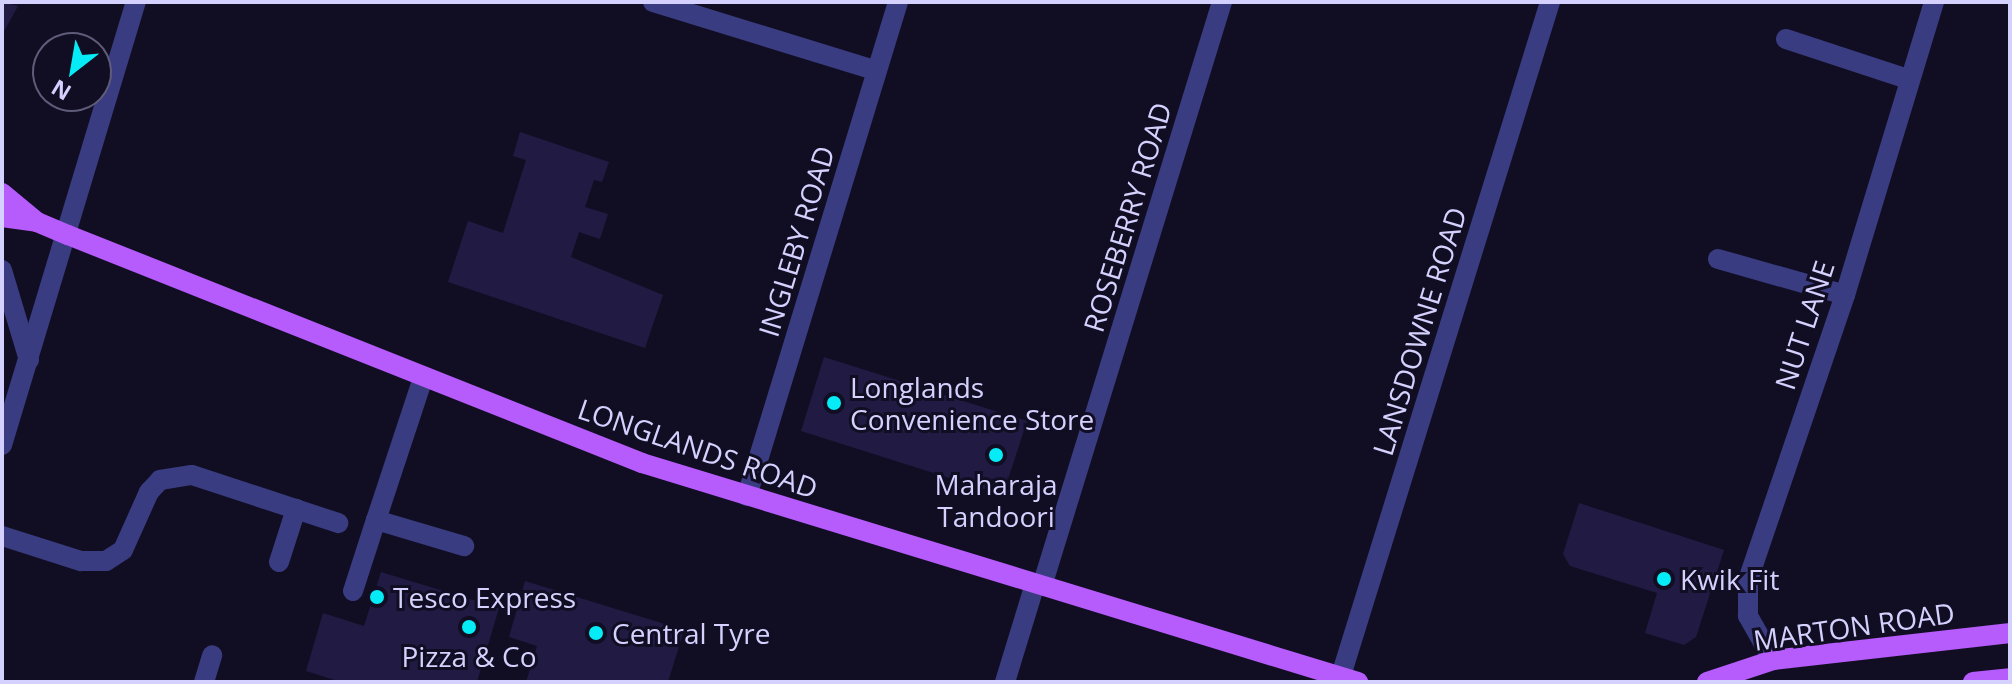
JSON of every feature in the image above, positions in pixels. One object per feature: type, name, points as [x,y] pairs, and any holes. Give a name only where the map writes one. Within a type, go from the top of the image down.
[{"type":"main road","name":"LONGLANDS ROAD","points":[[2,193],[37,222]]},
{"type":"main road","name":"LONGLANDS ROAD","points":[[2,217],[37,222],[642,463],[1346,680]]},
{"type":"main road","name":"MARTON ROAD","points":[[1707,682],[1773,660],[2010,633]]},
{"type":"main road","points":[[1973,682],[2010,678]]},
{"type":"street","points":[[2,445],[136,2]]},
{"type":"street","points":[[653,2],[877,71]]},
{"type":"street","name":"INGLEBY ROAD","points":[[747,496],[898,2]]},
{"type":"street","name":"ROSEBERRY ROAD","points":[[1005,682],[1091,427],[1222,2]]},
{"type":"street","name":"LANSDOWNE ROAD","points":[[1346,680],[1550,2]]},
{"type":"street","name":"NUT LANE","points":[[1773,660],[1748,616],[1745,592],[1845,295],[1908,79],[1934,2]]},
{"type":"street","points":[[1786,39],[1908,79]]},
{"type":"street","points":[[1718,259],[1845,295]]},
{"type":"street","points":[[2,270],[29,360]]},
{"type":"street","points":[[353,591],[423,378]]},
{"type":"street","points":[[2,536],[81,561],[106,561],[123,550],[134,534],[149,492],[160,480],[192,475],[338,523]]},
{"type":"street","points":[[279,562],[296,509]]},
{"type":"street","points":[[376,520],[464,546]]},
{"type":"street","points":[[204,682],[212,655]]},
{"type":"building","points":[[2,2],[18,6],[2,35]]},
{"type":"building","points":[[520,132],[609,162],[602,182],[594,180],[585,207],[608,214],[600,239],[579,232],[571,257],[663,295],[645,348],[448,282],[468,221],[503,233],[526,160],[513,156]]},
{"type":"building","points":[[824,357],[1027,421],[1003,495],[801,431]]},
{"type":"building","name":"Kwik Fit","points":[[1579,503],[1724,550],[1696,637],[1684,645],[1645,633],[1657,593],[1570,566],[1563,554]]},
{"type":"building","points":[[381,572],[499,608],[477,682],[341,682],[306,671],[323,613],[364,626]]},
{"type":"building","name":"Central Tyre","points":[[525,581],[684,630],[668,682],[526,682],[537,646],[509,637]]},
{"type":"place","name":"Longlands Convenience Store","points":[[834,403]]},
{"type":"place","name":"Maharaja Tandoori","points":[[996,455]]},
{"type":"place","name":"Kwik Fit","points":[[1664,579]]},
{"type":"place","name":"Tesco Express","points":[[377,597]]},
{"type":"place","name":"Pizza & Co","points":[[469,627]]},
{"type":"place","name":"Central Tyre","points":[[596,633]]}]
